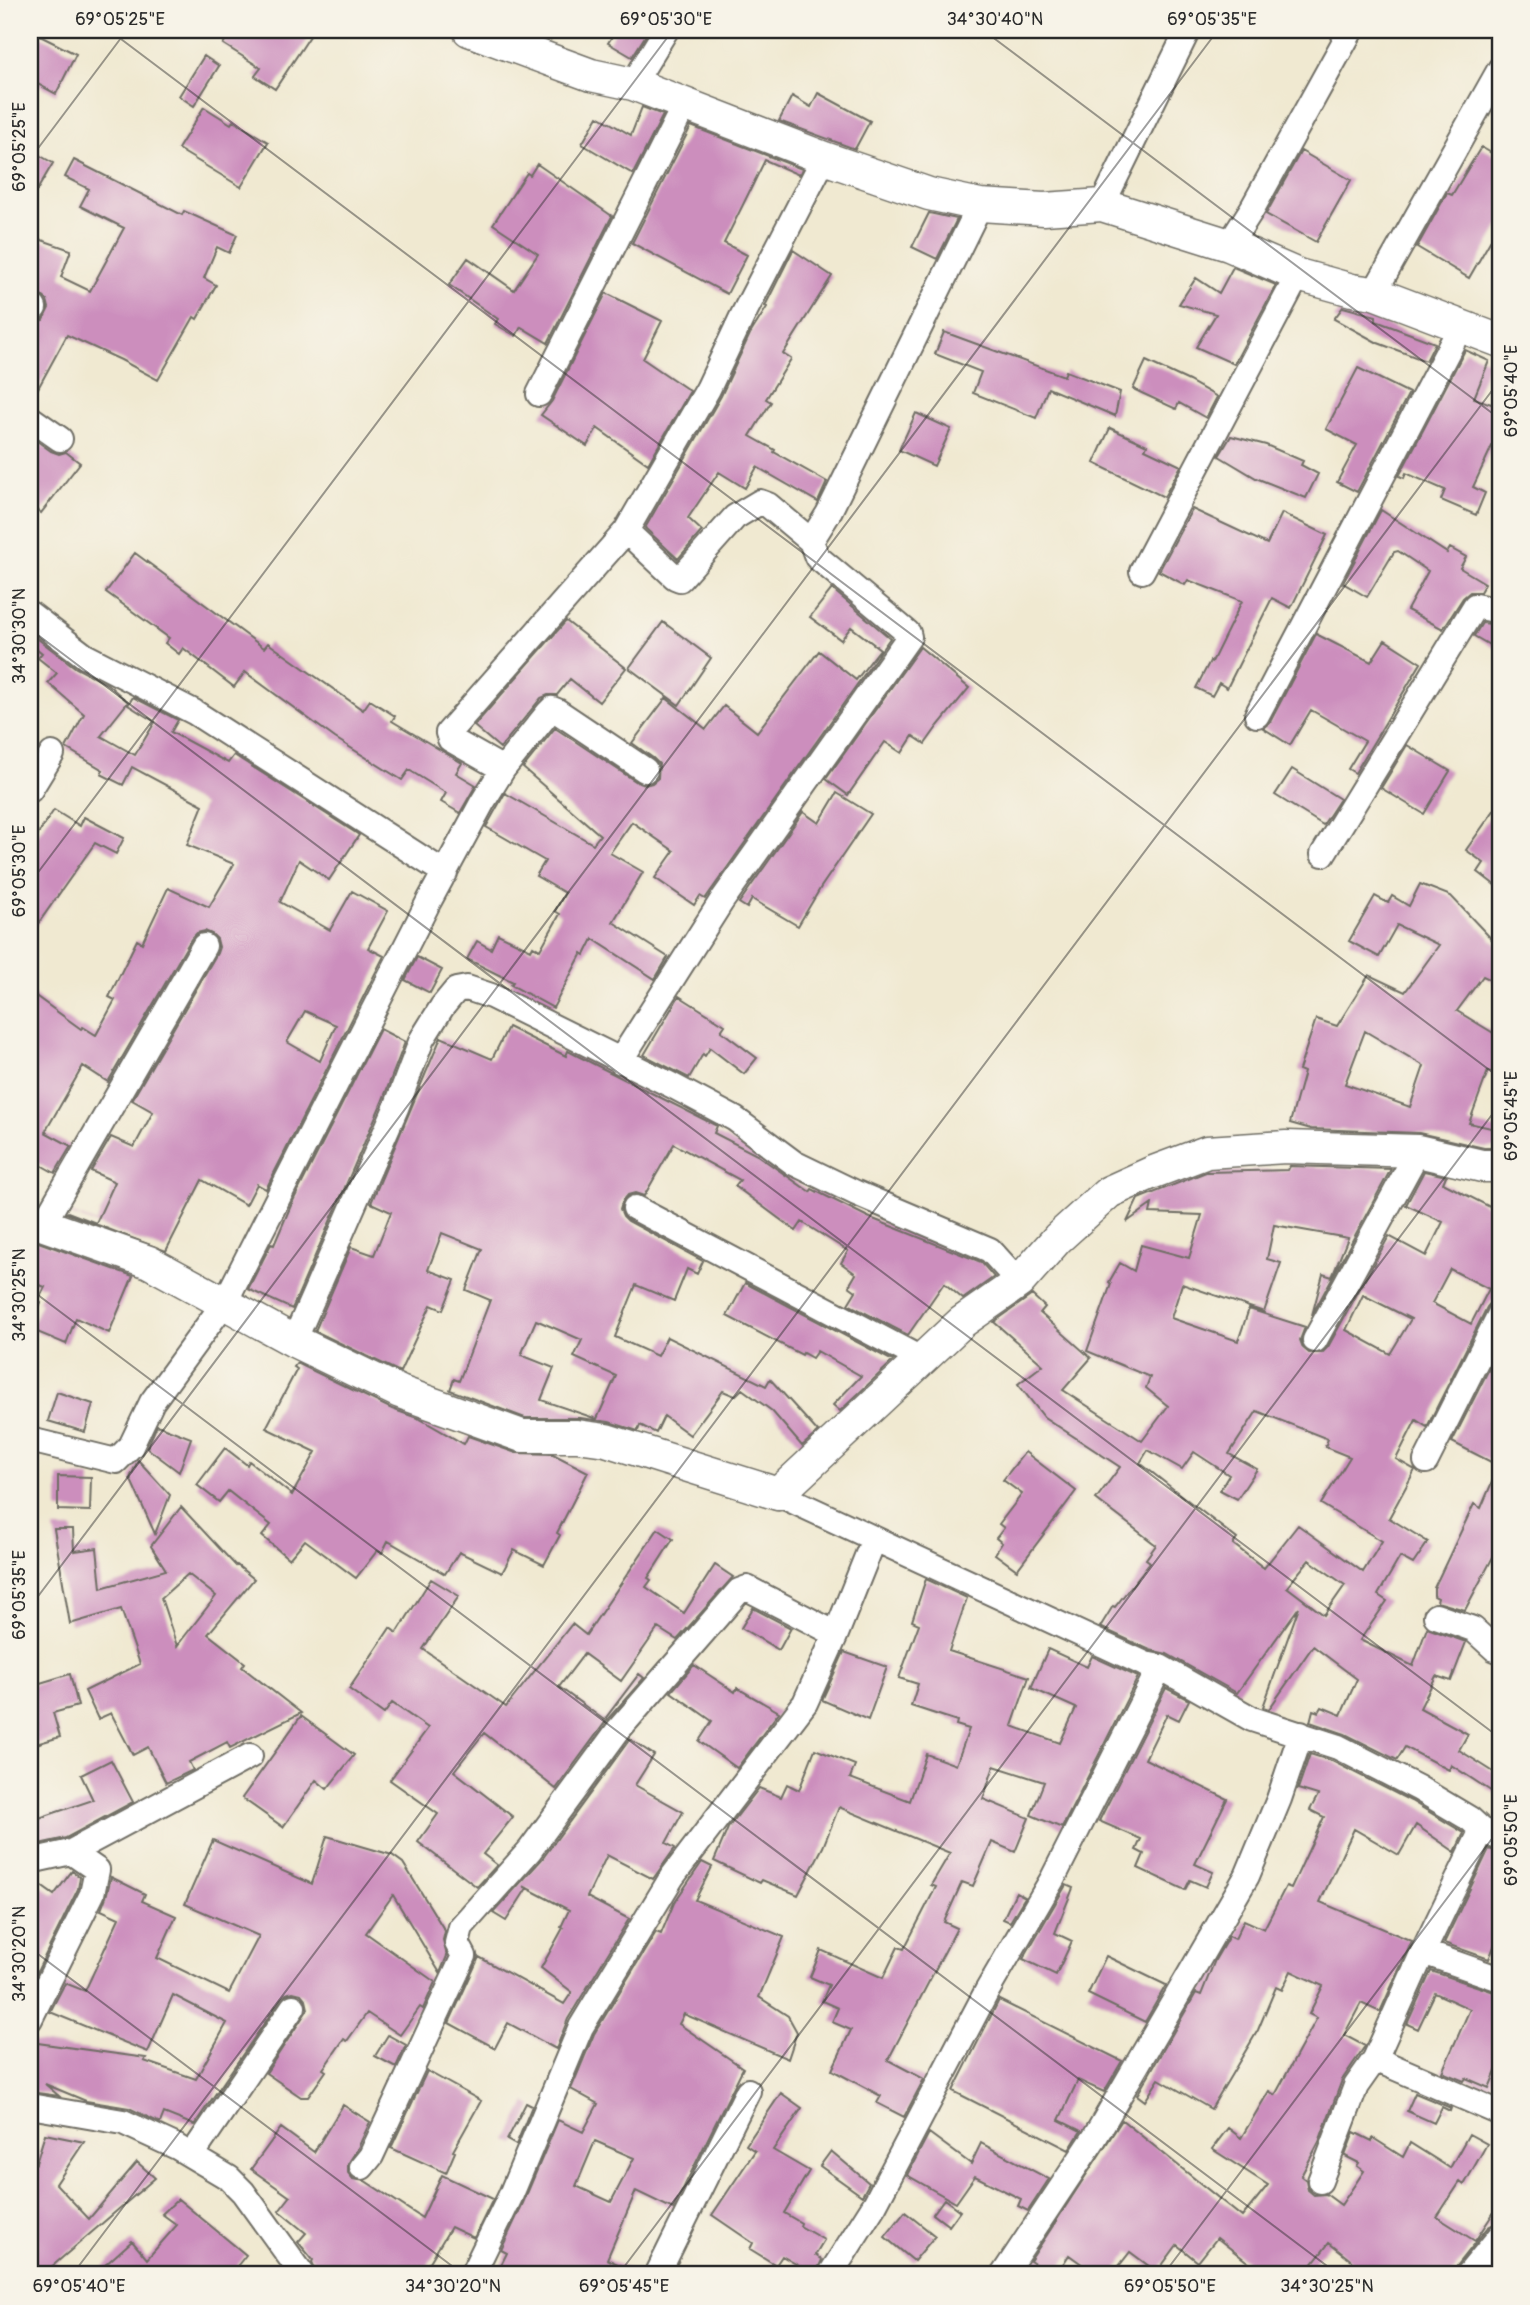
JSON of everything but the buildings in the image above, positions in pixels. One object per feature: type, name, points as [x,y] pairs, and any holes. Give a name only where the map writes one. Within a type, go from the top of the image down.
[{"type":"street","points":[[469,30],[592,75],[633,84],[824,158],[929,194],[980,205],[1044,209],[1102,205],[1229,245],[1298,275],[1352,290],[1374,293],[1500,341]]},
{"type":"street","points":[[633,84],[666,30]]},
{"type":"street","points":[[1102,205],[1188,30]]},
{"type":"street","points":[[1229,245],[1252,209],[1351,30]]},
{"type":"street","points":[[1374,293],[1500,69]]},
{"type":"street","points":[[538,394],[685,104]]},
{"type":"street","points":[[503,769],[450,739],[448,733],[626,531],[708,389],[824,158]]},
{"type":"street","points":[[811,541],[828,514],[980,205]]},
{"type":"street","points":[[1142,571],[1298,275]]},
{"type":"street","points":[[1256,715],[1461,326]]},
{"type":"street","points":[[30,418],[60,439]]},
{"type":"street","points":[[620,1061],[721,902],[909,638],[908,633],[817,557],[811,541],[768,505],[760,502],[735,517],[680,579],[675,578],[626,531]]},
{"type":"street","points":[[1323,854],[1475,606],[1500,611]]},
{"type":"street","points":[[30,614],[85,656],[194,712],[444,873]]},
{"type":"street","points":[[30,1440],[116,1461],[131,1446],[152,1402],[225,1303],[444,873],[503,769],[552,709],[645,770]]},
{"type":"street","points":[[30,790],[51,754]]},
{"type":"street","points":[[204,946],[36,1223],[149,1262],[294,1341],[400,1392],[522,1436],[576,1436],[606,1440],[778,1494],[1145,1664],[1160,1667],[1252,1719],[1338,1747],[1418,1788],[1491,1834],[1423,1952],[1375,2059],[1356,2086],[1320,2181]]},
{"type":"street","points":[[294,1341],[396,1108],[422,1040],[456,990],[467,988],[491,996],[671,1084],[734,1119],[794,1163],[990,1251],[1018,1282]]},
{"type":"street","points":[[778,1494],[962,1322],[1018,1282],[1058,1238],[1110,1192],[1151,1173],[1207,1152],[1286,1147],[1418,1151],[1482,1166],[1500,1166]]},
{"type":"street","points":[[1315,1340],[1418,1151]]},
{"type":"street","points":[[635,1208],[923,1360]]},
{"type":"street","points":[[1426,1461],[1500,1314]]},
{"type":"street","points":[[472,2275],[510,2197],[581,2027],[672,1877],[804,1703],[836,1634],[874,1539]]},
{"type":"street","points":[[362,2167],[371,2156],[427,2032],[458,1972],[464,1956],[457,1943],[461,1927],[530,1850],[619,1729],[739,1591],[747,1588],[758,1592],[836,1634]]},
{"type":"street","points":[[1436,1616],[1473,1629],[1499,1645]]},
{"type":"street","points":[[830,2275],[875,2204],[987,1991],[1053,1878],[1160,1667]]},
{"type":"street","points":[[1003,2275],[1095,2137],[1247,1876],[1279,1799],[1301,1734]]},
{"type":"street","points":[[30,1861],[71,1852],[250,1756]]},
{"type":"street","points":[[30,2019],[92,1894],[97,1870],[71,1852]]},
{"type":"street","points":[[1423,1952],[1500,1979]]},
{"type":"street","points":[[192,2155],[293,2007]]},
{"type":"street","points":[[1375,2059],[1500,2113]]},
{"type":"street","points":[[657,2275],[748,2091]]},
{"type":"street","points":[[30,2106],[123,2122],[192,2155],[229,2178],[243,2192],[303,2275]]},
{"type":"street","points":[[1468,2275],[1500,2236]]}]
